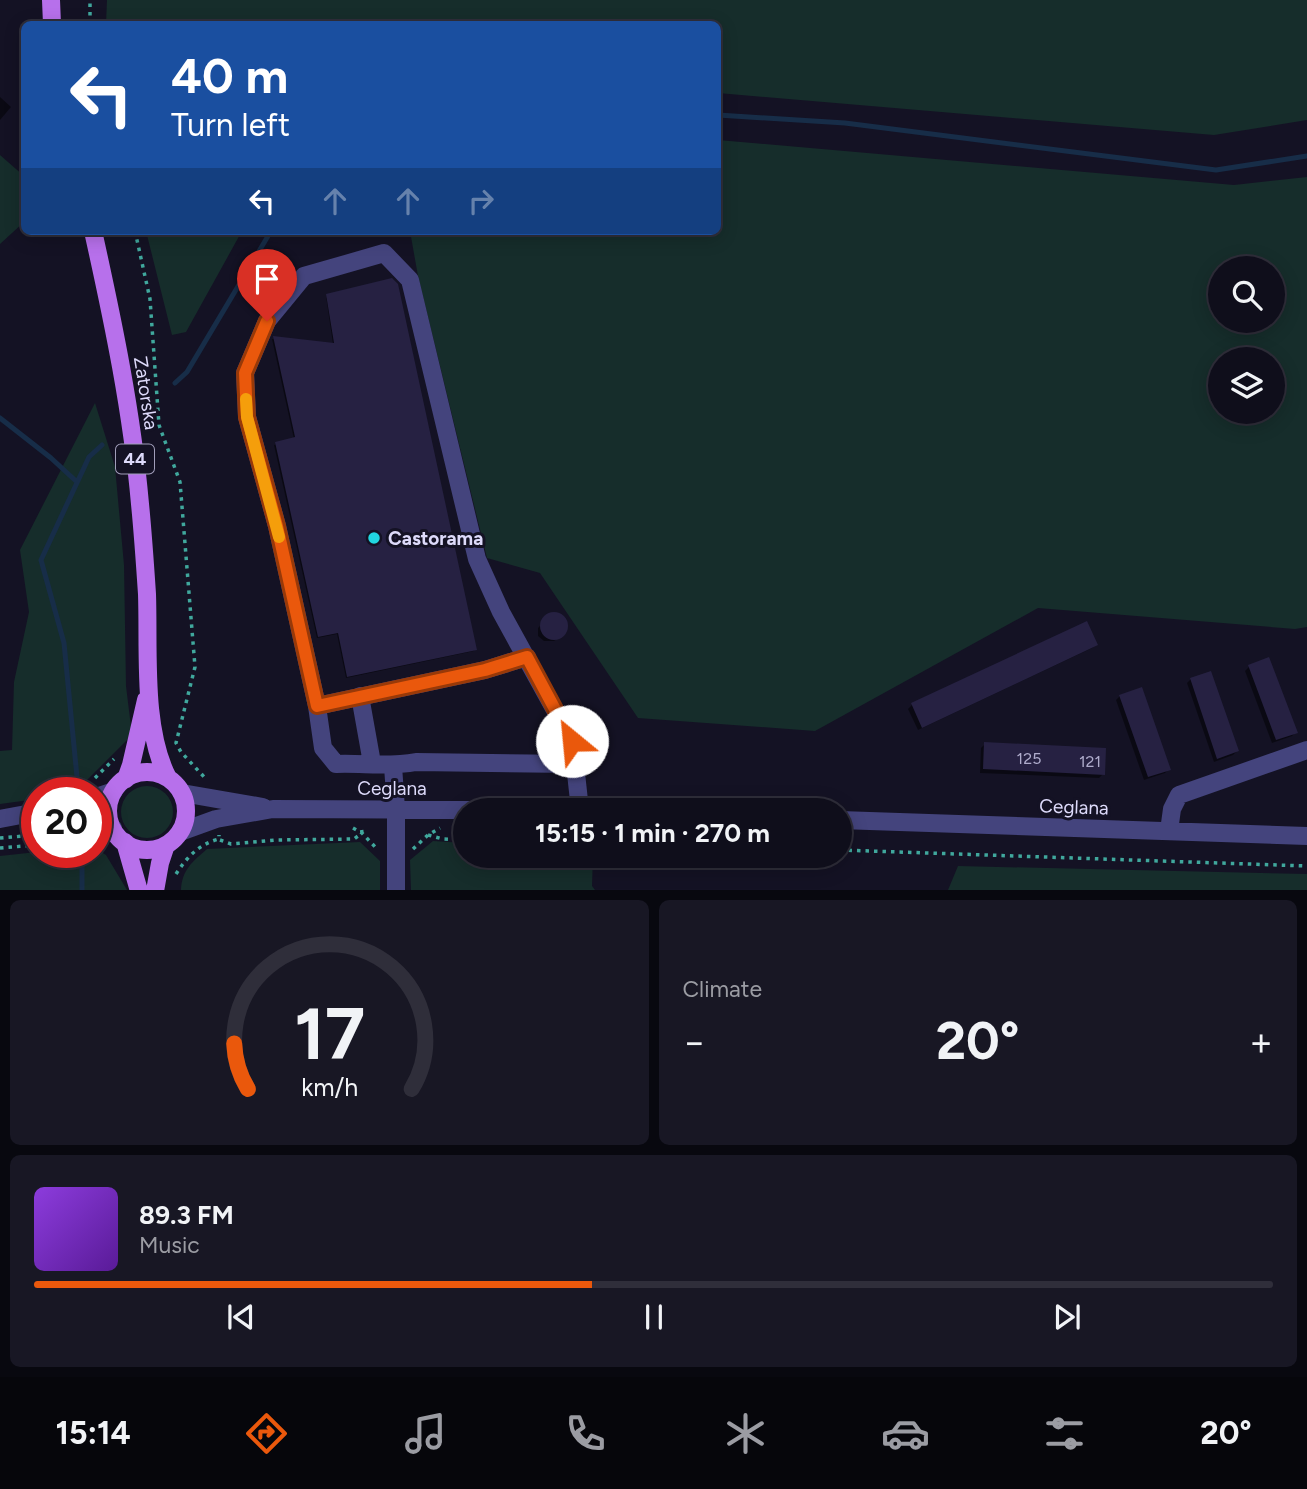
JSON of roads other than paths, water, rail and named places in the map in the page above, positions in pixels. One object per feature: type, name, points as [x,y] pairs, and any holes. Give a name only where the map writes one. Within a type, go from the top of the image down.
[{"type":"main road","points":[[51,0],[52,21]]},
{"type":"main road","name":"Zatorska","points":[[94,235],[129,410],[146,580],[148,690],[160,764],[168,778]]},
{"type":"main road","name":"Zatorska","points":[[112,789],[131,765],[148,690]]},
{"type":"main road","points":[[112,789],[146,772],[168,778]]},
{"type":"main road","name":"44","points":[[168,778],[182,793]]},
{"type":"main road","points":[[155,890],[166,845],[180,832],[186,813],[182,793]]},
{"type":"main road","name":"44","points":[[112,833],[125,842],[139,890]]},
{"type":"main road","points":[[125,842],[145,849],[166,845]]},
{"type":"street","points":[[575,764],[336,764],[323,748],[317,706],[277,526],[247,417],[245,373],[267,321],[304,276],[384,253],[410,280],[477,559],[501,612],[572,741],[575,764],[579,798]]},
{"type":"street","points":[[317,706],[485,670],[527,657]]},
{"type":"street","points":[[360,696],[372,763]]},
{"type":"street","points":[[1169,831],[1171,809],[1179,795],[1307,750]]},
{"type":"street","points":[[393,766],[396,890]]},
{"type":"street","name":"Ceglana","points":[[182,793],[273,809]]},
{"type":"street","name":"Ceglana","points":[[180,832],[216,819],[273,809],[453,809]]},
{"type":"street","points":[[3,819],[21,815]]},
{"type":"street","points":[[3,819],[21,820]]},
{"type":"street","name":"Ceglana","points":[[852,820],[1307,836]]},
{"type":"waterway","points":[[721,115],[845,123],[1216,170],[1307,156]]},
{"type":"waterway","points":[[175,383],[187,372],[269,235]]},
{"type":"waterway","points":[[0,418],[77,482]]},
{"type":"waterway","points":[[77,777],[64,643],[41,560],[89,457],[102,445]]},
{"type":"waterway","points":[[82,868],[82,890]]},
{"type":"place","name":"Castorama","points":[[374,538]]}]
